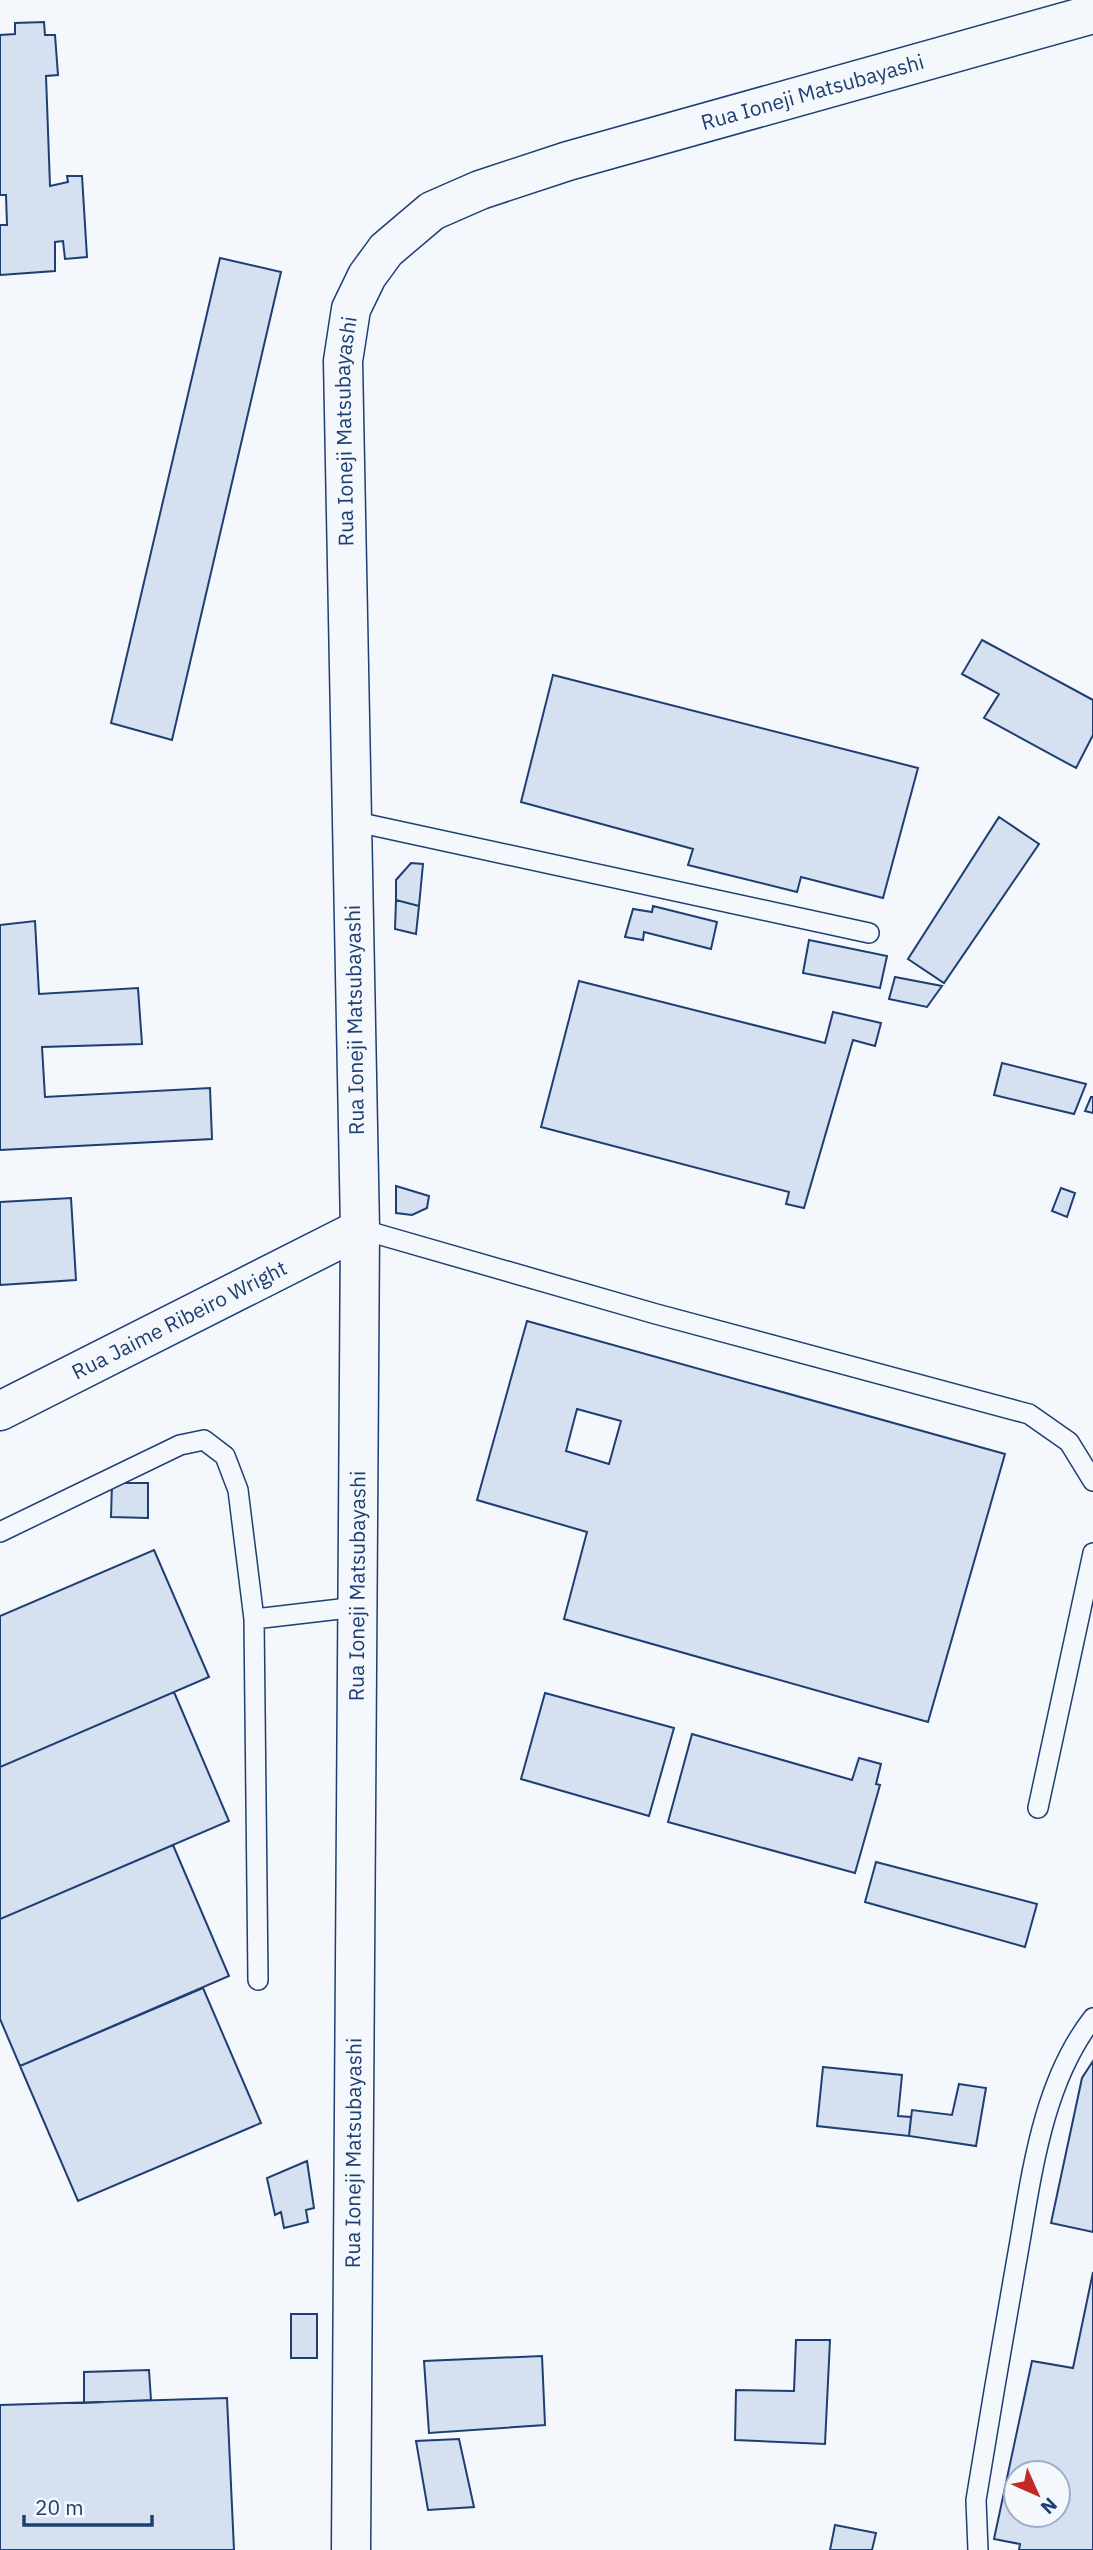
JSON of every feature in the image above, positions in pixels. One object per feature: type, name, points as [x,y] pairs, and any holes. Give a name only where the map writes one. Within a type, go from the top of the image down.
[{"type":"main road","name":"Rua Ioneji Matsubayashi","points":[[351,2550],[360,1229],[343,360],[351,309],[367,276],[386,250],[432,211],[480,190],[568,161],[1093,14]]},
{"type":"main road","name":"Rua Jaime Ribeiro Wright","points":[[0,1411],[360,1229]]},
{"type":"lane","points":[[352,821],[869,933]]},
{"type":"lane","points":[[360,1229],[656,1314],[1029,1414],[1069,1442],[1093,1480]]},
{"type":"lane","points":[[0,1532],[180,1445],[204,1440],[225,1456],[238,1490],[254,1619],[258,1980]]},
{"type":"lane","points":[[1038,1808],[1093,1553]]},
{"type":"lane","points":[[254,1619],[357,1607]]},
{"type":"lane","points":[[978,2550],[976,2500],[1029,2192],[1048,2112],[1062,2069],[1093,2018]]},
{"type":"building","points":[[44,22],[45,35],[55,35],[58,75],[46,76],[50,186],[68,182],[67,176],[82,176],[87,257],[65,259],[63,241],[55,242],[55,271],[0,275],[0,225],[7,225],[6,195],[0,195],[0,35],[15,34],[15,23]]},
{"type":"building","points":[[220,258],[281,272],[172,740],[111,723]]},
{"type":"building","points":[[982,640],[1093,700],[1093,735],[1076,768],[984,718],[999,694],[962,674]]},
{"type":"building","points":[[553,675],[918,768],[883,898],[801,877],[797,892],[688,865],[693,849],[521,802]]},
{"type":"building","points":[[999,817],[1039,844],[944,983],[908,959]]},
{"type":"building","points":[[411,863],[423,864],[419,906],[396,900],[396,880]]},
{"type":"building","points":[[396,900],[419,906],[416,934],[395,929]]},
{"type":"building","points":[[653,906],[717,922],[711,949],[644,932],[643,940],[625,937],[633,909],[652,912]]},
{"type":"building","points":[[35,921],[39,994],[138,988],[142,1044],[42,1047],[45,1097],[210,1088],[212,1139],[0,1150],[0,925]]},
{"type":"building","points":[[809,940],[887,956],[880,988],[803,973]]},
{"type":"building","points":[[895,977],[942,986],[927,1007],[889,999]]},
{"type":"building","points":[[579,981],[825,1043],[833,1012],[881,1023],[875,1046],[853,1040],[804,1208],[786,1204],[789,1192],[541,1127]]},
{"type":"building","points":[[1002,1063],[1086,1084],[1074,1114],[994,1095]]},
{"type":"building","points":[[1093,1097],[1093,1113],[1085,1111]]},
{"type":"building","points":[[396,1186],[429,1196],[427,1208],[412,1215],[396,1213]]},
{"type":"building","points":[[1061,1188],[1075,1193],[1067,1217],[1052,1211]]},
{"type":"building","points":[[71,1198],[76,1280],[0,1285],[0,1202]]},
{"type":"building","points":[[527,1321],[1005,1454],[928,1722],[564,1619],[587,1532],[477,1500]],"holes":[[[577,1409],[621,1421],[609,1464],[566,1451]]]},
{"type":"building","points":[[112,1483],[148,1483],[148,1518],[111,1517]]},
{"type":"building","points":[[154,1550],[209,1677],[0,1767],[0,1616]]},
{"type":"building","points":[[174,1692],[229,1821],[0,1919],[0,1767]]},
{"type":"building","points":[[545,1693],[674,1728],[649,1816],[521,1779]]},
{"type":"building","points":[[692,1734],[852,1780],[859,1758],[881,1764],[876,1784],[880,1785],[855,1873],[668,1822]]},
{"type":"building","points":[[173,1845],[229,1976],[20,2066],[0,2019],[0,1919]]},
{"type":"building","points":[[876,1862],[1037,1904],[1025,1947],[865,1902]]},
{"type":"building","points":[[203,1988],[261,2123],[78,2201],[20,2066]]},
{"type":"building","points":[[1093,2061],[1093,2232],[1051,2223],[1082,2078]]},
{"type":"building","points":[[823,2067],[902,2075],[898,2116],[911,2117],[909,2136],[817,2126]]},
{"type":"building","points":[[959,2084],[986,2088],[976,2146],[909,2136],[912,2110],[952,2115]]},
{"type":"building","points":[[307,2161],[314,2208],[306,2210],[308,2222],[284,2228],[281,2212],[275,2215],[267,2178]]},
{"type":"building","points":[[1093,2272],[1093,2550],[1019,2550],[1020,2544],[994,2539],[1002,2502],[1002,2529],[1072,2529],[1072,2459],[1011,2459],[1032,2361],[1073,2368]]},
{"type":"building","points":[[291,2314],[317,2314],[317,2358],[291,2358]]},
{"type":"building","points":[[796,2340],[830,2340],[825,2444],[735,2440],[736,2390],[794,2391]]},
{"type":"building","points":[[542,2356],[545,2425],[429,2433],[424,2361]]},
{"type":"building","points":[[149,2370],[151,2400],[84,2403],[84,2372]]},
{"type":"building","points":[[227,2398],[234,2550],[0,2550],[0,2405]]},
{"type":"building","points":[[459,2439],[474,2507],[428,2510],[416,2441]]},
{"type":"building","points":[[835,2525],[876,2533],[872,2550],[830,2550]]}]
